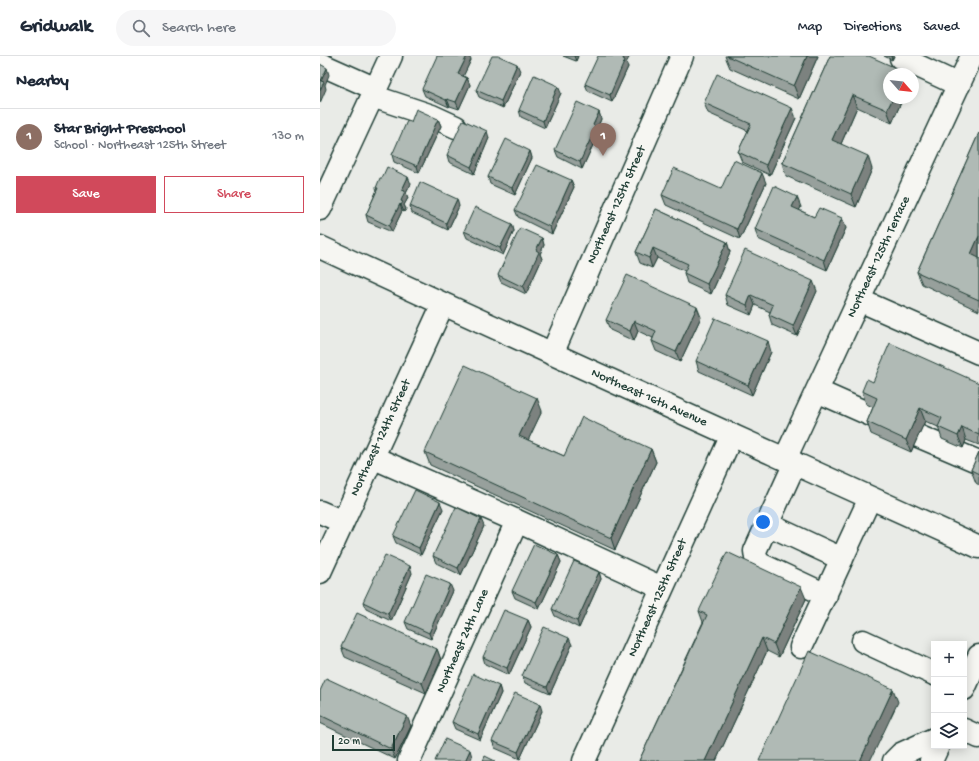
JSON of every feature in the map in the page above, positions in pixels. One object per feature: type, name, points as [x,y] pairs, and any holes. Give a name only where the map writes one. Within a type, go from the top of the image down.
[{"type":"street","points":[[320,209],[390,56]]},
{"type":"street","name":"Northeast 125th Street","points":[[552,354],[682,56]]},
{"type":"street","name":"Northeast 125th Terrace","points":[[826,595],[760,564],[756,558],[755,551],[767,524],[816,391],[972,56]]},
{"type":"street","points":[[901,58],[959,85]]},
{"type":"street","points":[[320,64],[374,92],[456,127]]},
{"type":"street","name":"Northeast 16th Avenue","points":[[320,247],[552,354],[979,547]]},
{"type":"street","points":[[859,300],[979,353]]},
{"type":"street","name":"Northeast 124th Street","points":[[320,572],[443,304]]},
{"type":"street","points":[[816,391],[878,418]]},
{"type":"street","name":"Northeast 125th Street","points":[[584,761],[732,435]]},
{"type":"street","points":[[918,436],[979,462]]},
{"type":"street","points":[[372,457],[517,521],[662,588]]},
{"type":"street","points":[[801,647],[870,498]]},
{"type":"street","points":[[320,512],[343,522]]},
{"type":"street","name":"Northeast 24th Lane","points":[[409,761],[517,521]]},
{"type":"street","points":[[767,524],[842,559]]},
{"type":"street","points":[[863,641],[931,673]]},
{"type":"street","points":[[967,682],[979,656]]},
{"type":"street","points":[[967,731],[979,737]]},
{"type":"street","points":[[894,761],[901,754],[931,741]]},
{"type":"street","points":[[931,761],[937,749]]},
{"type":"building","points":[[437,56],[467,56],[458,74],[467,78],[456,102],[446,100],[422,89]]},
{"type":"building","points":[[492,56],[499,56],[517,64],[501,101],[476,90]]},
{"type":"building","points":[[598,56],[624,56],[623,59],[625,60],[610,95],[585,84]]},
{"type":"building","points":[[727,56],[807,56],[794,86]]},
{"type":"building","points":[[830,56],[869,56],[896,68],[883,68],[883,104],[890,104],[887,110],[852,95],[832,140],[868,156],[851,194],[782,163]]},
{"type":"building","points":[[320,64],[327,68],[321,81],[324,82],[320,90]]},
{"type":"building","points":[[717,74],[792,108],[766,165],[738,152],[751,124],[704,103]]},
{"type":"building","points":[[534,75],[558,86],[543,121],[519,110]]},
{"type":"building","points":[[577,102],[599,112],[593,125],[596,127],[580,162],[555,150]]},
{"type":"building","points":[[416,109],[438,119],[417,166],[392,155],[407,121],[411,122]]},
{"type":"building","points":[[463,120],[487,131],[471,167],[447,155]]},
{"type":"building","points":[[979,133],[979,236],[971,254],[979,258],[979,300],[917,272]]},
{"type":"building","points":[[506,139],[530,151],[512,188],[488,177]]},
{"type":"building","points":[[734,160],[762,173],[737,229],[662,195],[674,168],[721,189]]},
{"type":"building","points":[[537,165],[571,180],[550,227],[515,210]]},
{"type":"building","points":[[387,167],[408,177],[402,190],[405,191],[401,201],[403,202],[401,205],[400,204],[389,226],[366,215],[378,188],[376,188],[380,178],[382,178]]},
{"type":"building","points":[[420,182],[457,199],[446,223],[410,206]]},
{"type":"building","points":[[774,186],[797,197],[792,207],[814,217],[819,208],[842,218],[824,260],[755,229]]},
{"type":"building","points":[[475,207],[512,224],[500,248],[464,231]]},
{"type":"building","points":[[656,209],[727,242],[707,284],[684,273],[688,264],[653,248],[649,258],[636,252]]},
{"type":"building","points":[[520,228],[542,238],[536,250],[539,252],[523,287],[498,275]]},
{"type":"building","points":[[745,250],[813,281],[793,326],[769,315],[773,305],[751,295],[747,305],[725,295]]},
{"type":"building","points":[[627,275],[697,307],[676,352],[652,341],[656,331],[634,321],[630,331],[606,320]]},
{"type":"building","points":[[715,318],[768,341],[748,385],[696,361]]},
{"type":"building","points":[[890,343],[979,383],[979,435],[962,427],[958,436],[938,427],[942,418],[920,408],[906,440],[867,422],[877,398],[862,391],[867,379],[873,382]]},
{"type":"building","points":[[465,365],[537,398],[519,436],[564,456],[582,417],[651,449],[611,538],[425,452]]},
{"type":"building","points":[[979,452],[979,474],[971,470]]},
{"type":"building","points":[[415,490],[440,502],[419,548],[393,536]]},
{"type":"building","points":[[456,507],[481,519],[458,568],[433,556]]},
{"type":"building","points":[[534,544],[558,555],[536,602],[512,591]]},
{"type":"building","points":[[727,552],[801,587],[774,644],[762,638],[705,761],[639,761],[707,615],[699,611]]},
{"type":"building","points":[[385,555],[410,566],[388,614],[363,602]]},
{"type":"building","points":[[574,561],[599,572],[577,621],[552,609]]},
{"type":"building","points":[[426,574],[450,584],[429,633],[405,622]]},
{"type":"building","points":[[504,610],[528,620],[507,668],[483,657]]},
{"type":"building","points":[[357,613],[437,649],[422,683],[341,647]]},
{"type":"building","points":[[544,627],[569,638],[547,687],[522,676]]},
{"type":"building","points":[[809,651],[893,689],[860,761],[759,761]]},
{"type":"building","points":[[473,674],[499,686],[478,734],[452,722]]},
{"type":"building","points":[[326,678],[407,716],[391,749],[320,715],[320,691]]},
{"type":"building","points":[[515,693],[540,704],[518,752],[492,741]]},
{"type":"building","points":[[445,739],[470,750],[465,761],[435,761]]},
{"type":"building","points":[[485,756],[495,761],[483,761]]},
{"type":"place","name":"Star Bright Preschool","points":[[603,156]]}]
